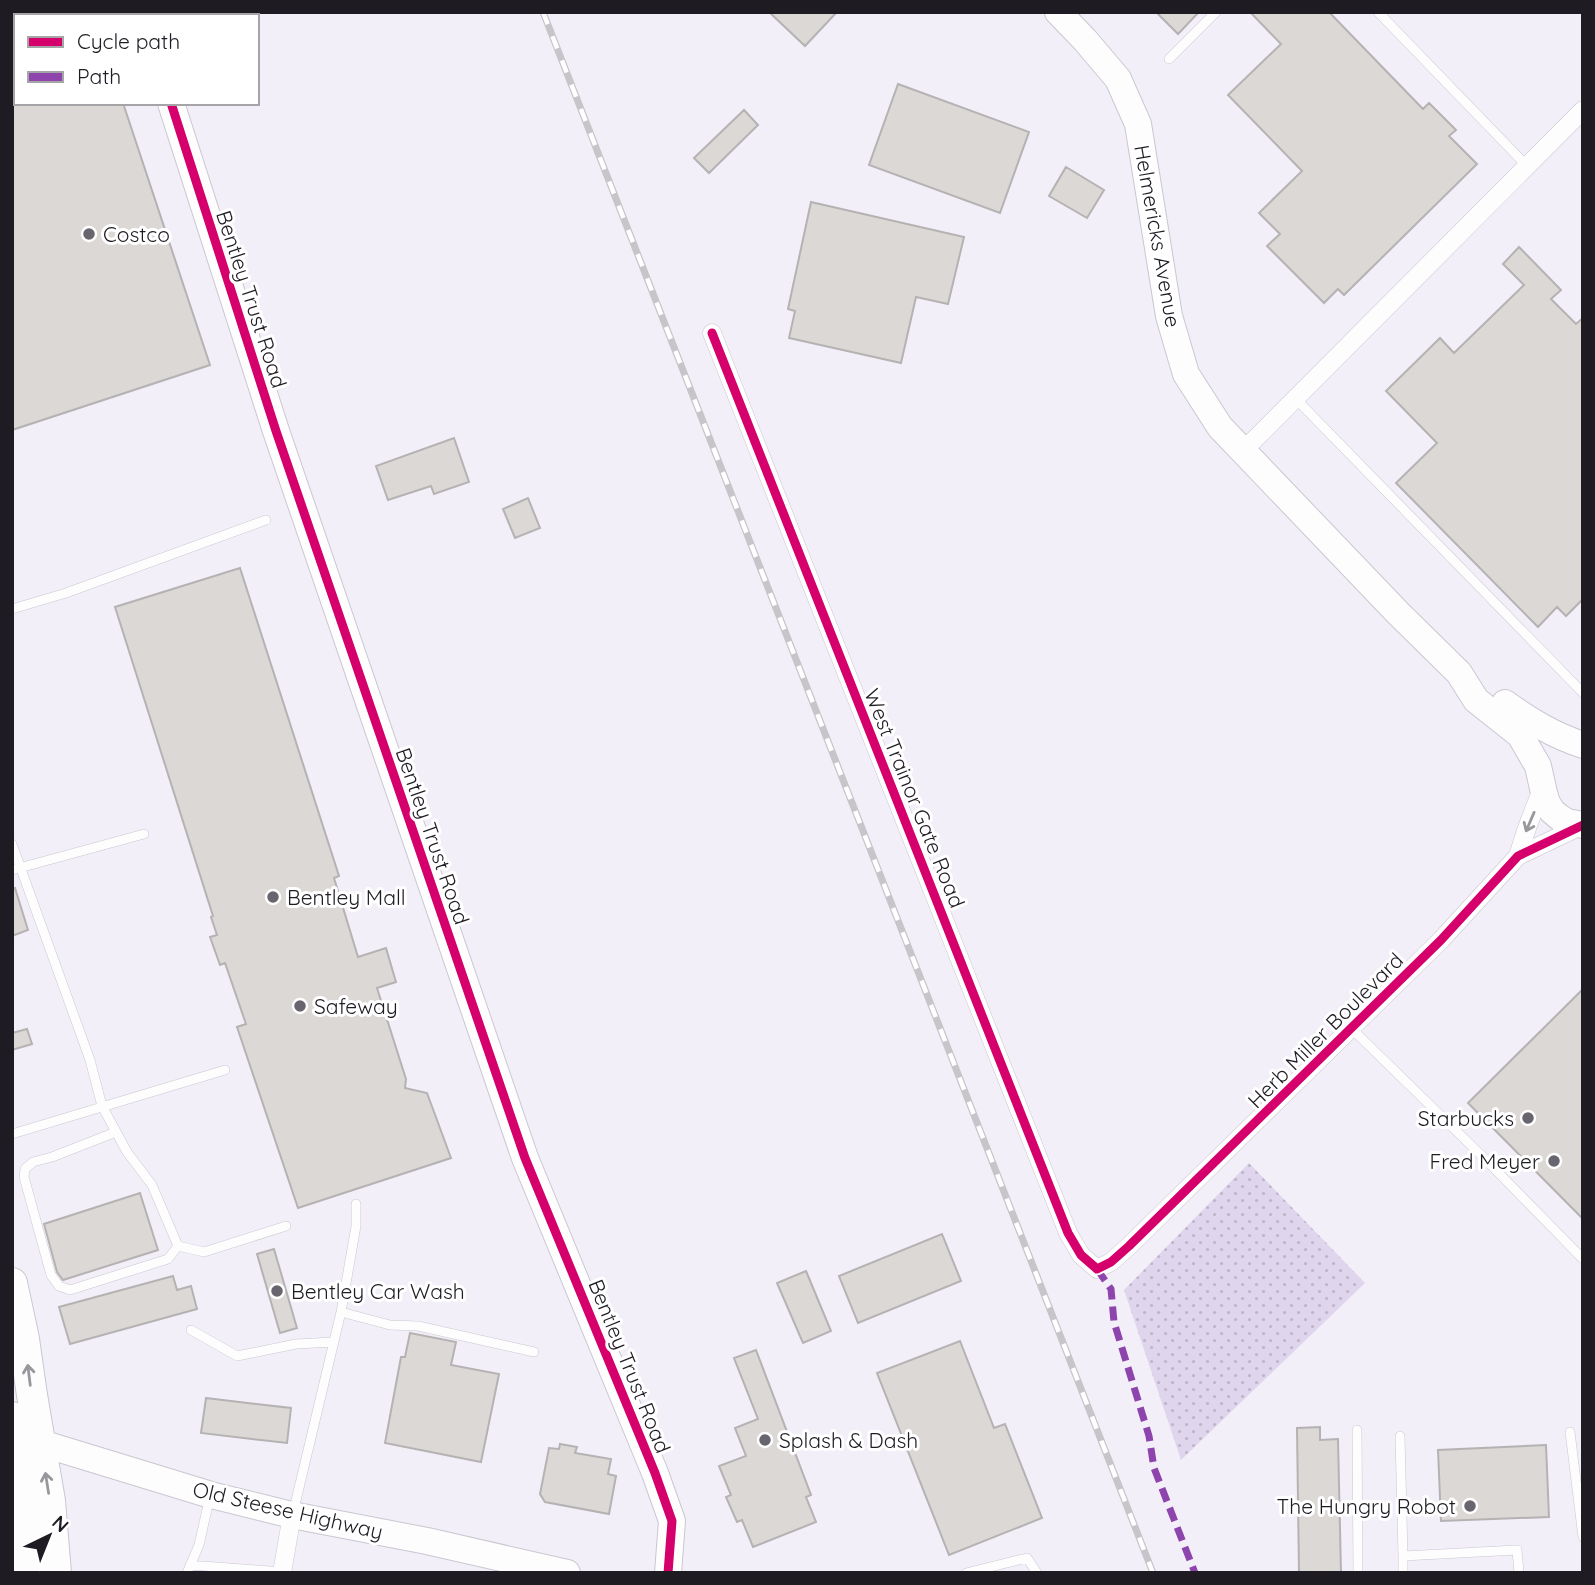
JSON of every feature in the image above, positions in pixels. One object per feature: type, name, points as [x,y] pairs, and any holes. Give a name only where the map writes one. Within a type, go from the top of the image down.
[{"type":"main road","points":[[12,1283],[32,1395],[20,1433],[27,1573]]},
{"type":"main road","points":[[20,1433],[50,1501],[56,1573]]},
{"type":"street","name":"Helmericks Avenue","points":[[1058,12],[1118,79],[1138,124],[1169,316],[1186,374],[1220,427],[1459,673],[1476,700],[1520,735],[1538,766],[1546,803],[1567,822],[1583,825]]},
{"type":"street","name":"Bentley Trust Road","points":[[172,105],[288,465],[525,1158],[655,1473],[672,1521],[668,1573]]},
{"type":"street","points":[[1242,452],[1583,110]]},
{"type":"street","name":"West Trainor Gate Road","points":[[712,333],[1068,1233],[1081,1255],[1097,1269]]},
{"type":"street","name":"Helmericks Avenue","points":[[1459,673],[1482,684],[1550,733],[1583,746]]},
{"type":"street","name":"Herb Miller Boulevard","points":[[1518,856],[1543,786],[1544,775],[1554,758],[1570,748],[1583,746]]},
{"type":"street","name":"Herb Miller Boulevard","points":[[1097,1269],[1111,1262],[1129,1246],[1352,1029],[1441,940],[1518,856],[1583,825]]},
{"type":"street","name":"Old Steese Highway","points":[[20,1433],[211,1495],[292,1515],[427,1541],[538,1569],[567,1573]]},
{"type":"street","points":[[282,1572],[292,1515]]},
{"type":"lane","points":[[1169,59],[1216,12]]},
{"type":"lane","points":[[1378,12],[1527,166]]},
{"type":"lane","points":[[1295,398],[1583,693]]},
{"type":"lane","points":[[12,609],[66,593],[266,520]]},
{"type":"lane","points":[[17,868],[144,834]]},
{"type":"lane","points":[[12,844],[17,868],[90,1060],[102,1106],[127,1152],[152,1185],[178,1246]]},
{"type":"lane","points":[[1352,1029],[1583,1259]]},
{"type":"lane","points":[[12,1134],[225,1070]]},
{"type":"lane","points":[[116,1132],[33,1162],[25,1169],[24,1177],[51,1275],[59,1286],[70,1290],[168,1259],[178,1246]]},
{"type":"lane","points":[[292,1515],[341,1312],[356,1226],[356,1204]]},
{"type":"lane","points":[[178,1246],[205,1252],[286,1226]]},
{"type":"lane","points":[[341,1312],[390,1325],[418,1326],[534,1352]]},
{"type":"lane","points":[[191,1330],[237,1356],[296,1344],[333,1342]]},
{"type":"lane","points":[[1357,1430],[1358,1573]]},
{"type":"lane","points":[[1570,1432],[1583,1538]]},
{"type":"lane","points":[[1400,1436],[1403,1573]]},
{"type":"lane","points":[[211,1495],[199,1545],[188,1569],[282,1572]]},
{"type":"lane","points":[[1403,1556],[1517,1550],[1519,1573]]},
{"type":"lane","points":[[966,1573],[1027,1558],[1037,1573]]},
{"type":"shaded area","points":[[1249,1163],[1365,1283],[1181,1460],[1124,1290]]},
{"type":"building","points":[[769,12],[837,12],[805,46]]},
{"type":"building","points":[[1156,12],[1199,12],[1178,34]]},
{"type":"building","points":[[1250,12],[1329,12],[1423,109],[1429,103],[1456,130],[1449,136],[1477,164],[1344,295],[1338,289],[1324,303],[1267,246],[1280,234],[1259,213],[1302,171],[1228,95],[1281,44]]},
{"type":"building","points":[[898,84],[1029,132],[1000,213],[869,165]]},
{"type":"building","name":"Costco","points":[[12,103],[124,105],[210,365],[12,430]]},
{"type":"building","points":[[744,110],[758,125],[709,173],[694,158]]},
{"type":"building","points":[[1066,167],[1104,190],[1087,218],[1049,196]]},
{"type":"building","points":[[811,202],[964,237],[948,304],[916,297],[901,363],[789,338],[795,311],[788,309]]},
{"type":"building","points":[[1519,247],[1561,290],[1551,299],[1576,324],[1583,318],[1583,599],[1566,616],[1557,607],[1538,627],[1396,483],[1437,443],[1386,391],[1440,338],[1454,353],[1524,285],[1503,264]]},
{"type":"building","points":[[454,438],[469,482],[434,494],[431,486],[388,500],[376,466]]},
{"type":"building","points":[[528,498],[540,528],[515,538],[503,509]]},
{"type":"building","name":"Bentley Mall","points":[[240,568],[339,876],[334,878],[358,957],[386,948],[396,982],[377,988],[406,1079],[405,1088],[427,1093],[451,1158],[298,1208],[237,1027],[246,1024],[225,963],[220,965],[210,937],[217,935],[211,917],[213,916],[115,607]]},
{"type":"building","points":[[15,888],[28,930],[12,936],[12,889]]},
{"type":"building","name":"Fred Meyer","points":[[1583,989],[1583,1219],[1468,1103]]},
{"type":"building","points":[[27,1029],[32,1044],[12,1050],[12,1033]]},
{"type":"building","points":[[140,1193],[158,1250],[63,1280],[57,1272],[44,1224]]},
{"type":"building","points":[[942,1234],[961,1281],[858,1323],[839,1276]]},
{"type":"building","name":"Bentley Car Wash","points":[[274,1249],[297,1328],[280,1333],[257,1254]]},
{"type":"building","points":[[806,1271],[831,1331],[803,1343],[777,1283]]},
{"type":"building","points":[[173,1276],[177,1290],[191,1286],[197,1309],[70,1344],[59,1307]]},
{"type":"building","points":[[410,1333],[456,1342],[451,1365],[499,1374],[481,1462],[385,1443],[401,1357],[405,1357]]},
{"type":"building","points":[[960,1341],[994,1428],[1005,1424],[1042,1518],[949,1555],[877,1373]]},
{"type":"building","name":"Splash & Dash","points":[[756,1350],[811,1495],[806,1497],[816,1522],[753,1547],[742,1520],[737,1522],[726,1497],[731,1495],[719,1466],[746,1456],[735,1428],[758,1419],[734,1358]]},
{"type":"building","points":[[206,1398],[291,1408],[287,1443],[201,1433]]},
{"type":"building","points":[[1320,1427],[1320,1440],[1338,1439],[1341,1573],[1299,1573],[1297,1428]]},
{"type":"building","points":[[560,1444],[577,1447],[575,1453],[611,1459],[608,1474],[616,1476],[609,1514],[545,1502],[540,1494],[549,1448],[559,1449]]},
{"type":"building","points":[[1546,1445],[1549,1517],[1441,1521],[1438,1450]]},
{"type":"railway","points":[[543,12],[1153,1573]]},
{"type":"marked path","points":[[1097,1269],[1111,1289],[1114,1322],[1149,1436],[1154,1468],[1195,1573]]},
{"type":"cycle path","points":[[172,105],[276,431],[525,1158],[655,1473],[672,1521],[668,1573]]},
{"type":"cycle path","points":[[712,333],[1068,1233],[1081,1255],[1097,1269],[1111,1262],[1129,1246],[1441,940],[1518,856],[1583,825]]},
{"type":"place","name":"Costco","points":[[89,234]]},
{"type":"place","name":"Bentley Mall","points":[[273,897]]},
{"type":"place","name":"Safeway","points":[[300,1006]]},
{"type":"place","name":"Starbucks","points":[[1528,1118]]},
{"type":"place","name":"Fred Meyer","points":[[1554,1161]]},
{"type":"place","name":"Bentley Car Wash","points":[[277,1291]]},
{"type":"place","name":"Splash & Dash","points":[[765,1440]]},
{"type":"place","name":"The Hungry Robot","points":[[1470,1506]]}]
